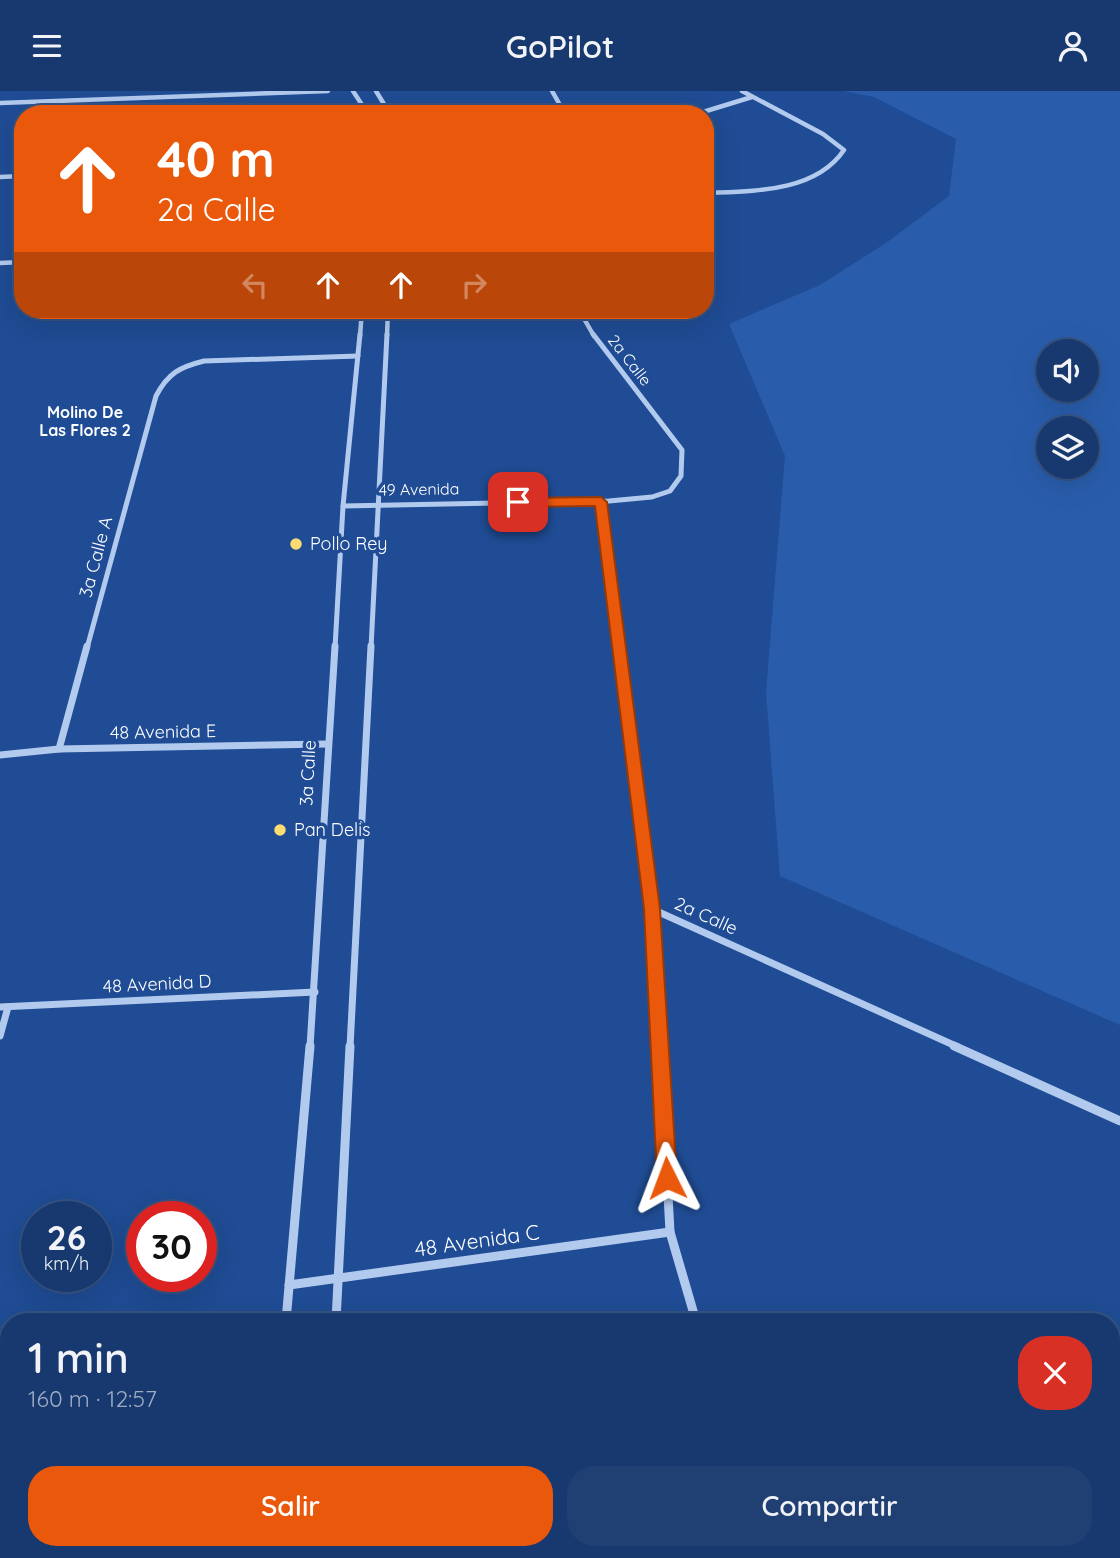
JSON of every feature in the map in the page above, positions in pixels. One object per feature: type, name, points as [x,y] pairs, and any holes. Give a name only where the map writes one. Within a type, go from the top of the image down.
[{"type":"street","points":[[0,103],[328,91]]},
{"type":"street","points":[[714,192],[782,186],[816,175],[841,158],[844,150],[838,143],[742,91]]},
{"type":"street","points":[[714,109],[752,97]]},
{"type":"street","name":"3a Calle","points":[[287,1313],[315,992],[327,744],[343,506],[361,319]]},
{"type":"street","points":[[337,1313],[388,319]]},
{"type":"street","name":"2a Calle","points":[[584,319],[596,339],[682,450],[684,469],[679,483],[664,494]]},
{"type":"street","name":"3a Calle A","points":[[60,749],[156,396],[167,374],[182,366],[204,361],[358,356]]},
{"type":"street","name":"49 Avenida","points":[[343,506],[380,503],[601,502],[664,494]]},
{"type":"street","name":"2a Calle","points":[[601,502],[652,909],[1120,1121]]},
{"type":"street","name":"48 Avenida E","points":[[0,755],[60,749],[327,744]]},
{"type":"street","points":[[652,909],[670,1232],[694,1313]]},
{"type":"street","name":"48 Avenida D","points":[[4,1007],[315,992]]},
{"type":"street","points":[[0,1036],[4,1007]]},
{"type":"street","name":"48 Avenida C","points":[[289,1285],[670,1232]]},
{"type":"shaded area","points":[[844,91],[1120,91],[1120,1025],[780,876],[766,692],[785,456],[729,324],[820,285],[886,243],[949,196],[956,139],[874,97]]},
{"type":"place","name":"Pollo Rey","points":[[296,544]]},
{"type":"place","name":"Pan Delis","points":[[280,830]]},
{"type":"district","name":"Molino De Las Flores 2","points":[[85,421]]},
{"type":"route","points":[[518,502],[601,502],[652,909],[667,1178]]}]
